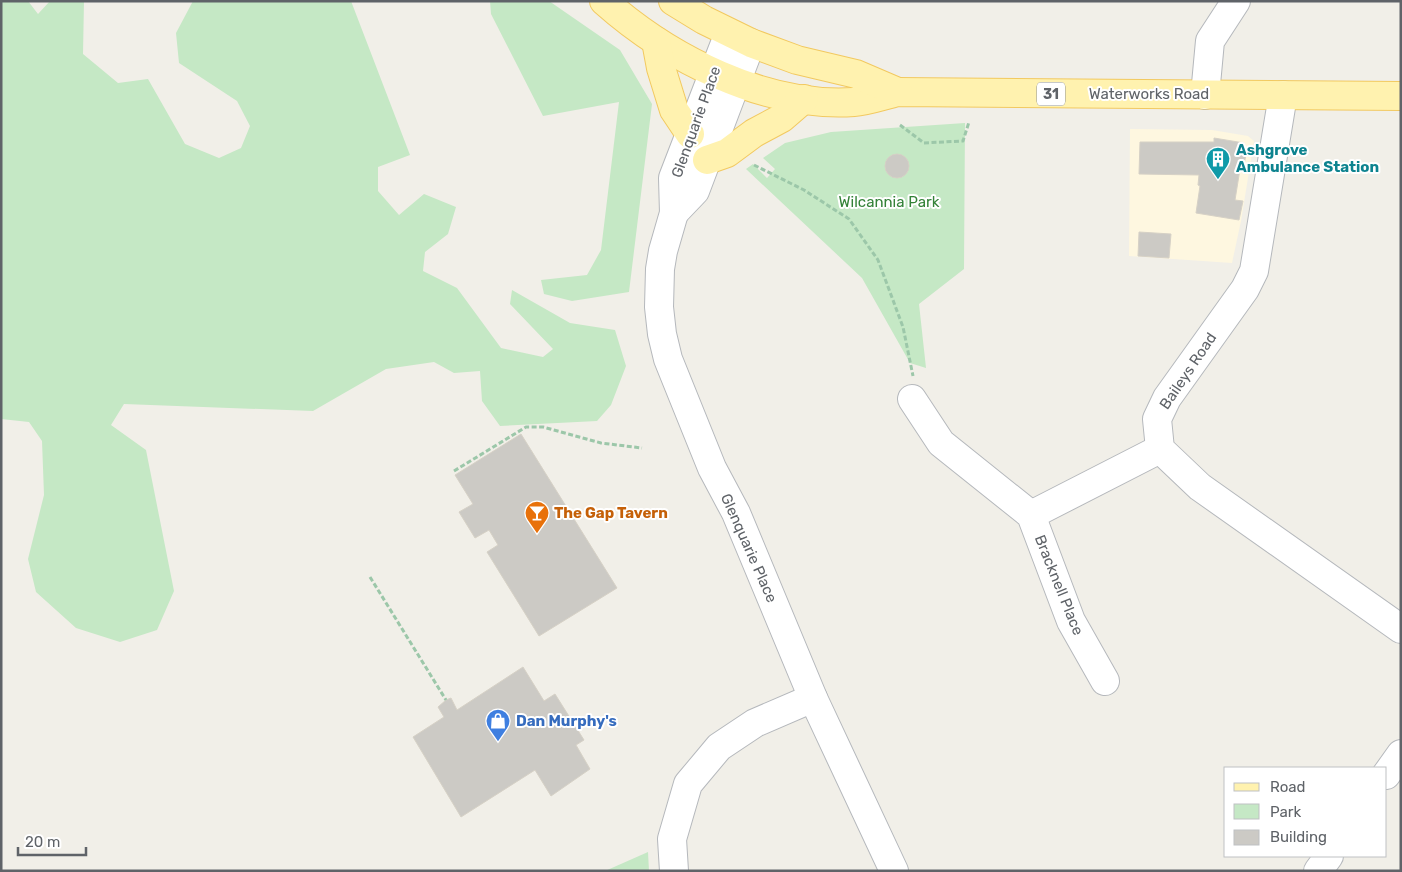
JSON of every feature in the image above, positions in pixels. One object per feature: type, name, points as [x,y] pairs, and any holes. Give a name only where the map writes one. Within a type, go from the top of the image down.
[{"type":"main road","name":"Waterworks Road","points":[[604,1],[656,41],[725,77],[804,99],[854,102],[898,92],[1401,96]]},
{"type":"main road","name":"Waterworks Road","points":[[673,1],[740,38],[796,60],[856,74],[898,92]]},
{"type":"main road","points":[[656,41],[660,68],[674,110],[690,134]]},
{"type":"main road","points":[[707,160],[727,153],[754,133],[782,118],[804,99]]},
{"type":"street","points":[[1204,95],[1210,41],[1236,1]]},
{"type":"street","name":"Glenquarie Place","points":[[674,213],[695,191],[707,160],[725,77],[740,38]]},
{"type":"street","name":"Glenquarie Place","points":[[725,77],[690,134],[673,178],[674,213],[663,251],[660,270],[659,307],[668,359],[712,468],[736,513],[813,698],[894,871]]},
{"type":"street","name":"Baileys Road","points":[[1160,448],[1157,419],[1167,398],[1245,289],[1254,271],[1283,95]]},
{"type":"street","name":"Bracknell Place","points":[[912,399],[941,443],[1031,515],[1071,621],[1105,681]]},
{"type":"street","points":[[1160,448],[1200,487],[1401,629]]},
{"type":"street","name":"Bracknell Place","points":[[1031,515],[1160,448]]},
{"type":"street","points":[[674,871],[672,839],[688,784],[719,747],[756,723],[813,698]]},
{"type":"street","points":[[1387,774],[1401,754]]},
{"type":"street","points":[[1318,871],[1327,857]]},
{"type":"path","points":[[900,125],[924,143],[963,141],[969,122]]},
{"type":"path","points":[[747,162],[766,169],[804,190],[849,220],[878,260],[903,327],[914,377],[912,399]]},
{"type":"path","points":[[454,471],[526,427],[543,427],[600,443],[642,448]]},
{"type":"path","points":[[370,577],[446,700]]},
{"type":"shaded area","points":[[1130,129],[1212,130],[1248,136],[1254,141],[1232,263],[1129,256]]},
{"type":"green space","points":[[1,1],[28,1],[38,14],[50,1],[84,1],[83,54],[118,83],[148,79],[185,144],[219,158],[241,148],[250,126],[237,101],[179,63],[176,33],[193,1],[351,1],[410,155],[378,167],[378,191],[399,215],[424,194],[456,207],[448,234],[425,252],[423,271],[457,288],[501,348],[543,357],[553,349],[510,304],[512,290],[570,323],[615,330],[626,366],[611,405],[597,421],[500,426],[482,401],[480,371],[454,373],[434,362],[386,369],[313,411],[124,404],[111,425],[146,450],[174,591],[157,630],[120,642],[76,628],[36,592],[28,559],[44,495],[42,441],[29,422],[1,419]]},
{"type":"green space","points":[[490,1],[549,1],[620,50],[652,104],[629,292],[572,301],[544,294],[541,280],[587,275],[601,250],[619,102],[543,116],[491,14]]},
{"type":"green space","name":"Wilcannia Park","points":[[965,123],[964,269],[919,304],[926,368],[910,363],[862,278],[746,169],[753,164],[767,178],[775,169],[763,158],[785,143],[831,132]]},
{"type":"green space","points":[[648,852],[649,871],[605,871]]},
{"type":"building","name":"Ashgrove Ambulance Station","points":[[1214,138],[1244,143],[1243,148],[1247,149],[1243,170],[1240,169],[1235,200],[1243,201],[1239,220],[1196,213],[1200,186],[1198,185],[1199,175],[1139,174],[1140,142],[1214,142]]},
{"type":"building","points":[[897,154],[906,157],[909,166],[906,175],[897,178],[888,175],[885,166],[888,157]]},
{"type":"building","points":[[1139,232],[1171,234],[1169,258],[1138,256]]},
{"type":"building","name":"The Gap Tavern","points":[[521,434],[617,588],[539,636],[487,552],[498,545],[489,530],[475,538],[459,512],[473,504],[455,475]]},
{"type":"building","name":"Dan Murphy's","points":[[523,667],[544,701],[555,694],[584,740],[576,745],[590,769],[551,796],[535,770],[461,817],[413,737],[444,717],[438,707],[446,700],[451,698],[457,710]]},
{"type":"place","name":"Ashgrove Ambulance Station","points":[[1218,180]]},
{"type":"place","name":"The Gap Tavern","points":[[537,534]]},
{"type":"place","name":"Dan Murphy's","points":[[498,742]]}]
